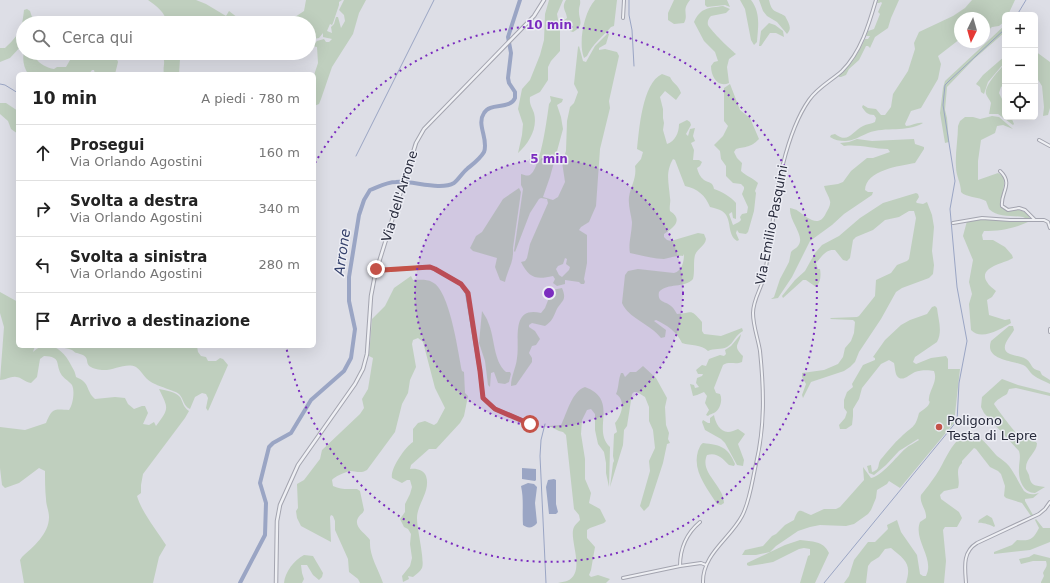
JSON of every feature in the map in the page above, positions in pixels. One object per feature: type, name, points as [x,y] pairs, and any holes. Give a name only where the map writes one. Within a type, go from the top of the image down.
[{"type":"street","name":"Via dell'Arrone","points":[[276,583],[277,521],[280,505],[298,465],[355,384],[363,369],[367,351],[371,296],[376,269],[416,143],[424,130],[536,13],[544,0]]},
{"type":"street","points":[[623,18],[624,0]]},
{"type":"street","name":"Via Emilio Pasquini","points":[[703,583],[703,574],[711,556],[737,524],[742,514],[761,442],[764,409],[760,348],[754,323],[753,309],[764,276],[784,160],[803,108],[812,95],[844,69],[851,59],[862,41],[876,0]]},
{"type":"street","points":[[1039,140],[1050,146]]},
{"type":"street","points":[[1000,171],[1006,180],[1002,203],[1003,207],[1010,210],[1019,208],[1025,210],[1036,220]]},
{"type":"street","points":[[953,223],[982,218],[1036,220],[1048,221],[1050,228]]},
{"type":"street","points":[[376,269],[383,270],[430,267],[464,286],[468,293],[483,398],[495,409],[531,424]]},
{"type":"street","points":[[966,583],[965,559],[967,552],[972,546],[977,542],[1039,514],[1050,502]]},
{"type":"street","points":[[680,566],[685,540],[700,522]]},
{"type":"street","points":[[623,578],[650,571],[680,566],[701,563],[706,565]]},
{"type":"green space","points":[[148,0],[196,0],[226,16],[164,16],[157,7]]},
{"type":"green space","points":[[306,0],[342,0],[339,2],[333,23],[332,25],[330,24],[327,31],[332,33],[331,27],[334,24],[336,17],[338,17],[341,28],[345,21],[344,15],[339,10],[344,0],[366,0],[359,13],[353,34],[332,67],[319,104],[316,105],[315,72],[318,63],[316,42],[324,39],[326,42],[329,42],[332,39],[323,37],[323,33],[319,38],[316,38],[316,16],[296,16],[304,11]]},
{"type":"green space","points":[[549,0],[563,0],[557,14],[560,31],[560,51],[548,67],[548,80],[540,92],[530,97],[530,104],[535,119],[534,130],[526,145],[518,153],[523,124],[518,109],[522,89],[530,80],[540,55],[544,40],[545,14]]},
{"type":"green space","points":[[566,0],[580,0],[580,24],[579,27],[573,32],[570,31],[571,26],[563,27],[563,21],[567,18],[564,7]]},
{"type":"green space","points":[[595,0],[617,0],[614,26],[611,27],[584,58],[582,52],[583,28],[591,5]]},
{"type":"green space","points":[[674,0],[690,0],[685,10],[686,17],[684,23],[674,24],[668,20],[668,13]]},
{"type":"green space","points":[[705,0],[727,0],[730,7],[725,5],[707,7],[705,5]]},
{"type":"green space","points":[[740,0],[751,0],[758,15],[757,42],[754,45],[751,40],[745,9]]},
{"type":"green space","points":[[759,0],[769,0],[776,12],[785,16],[790,27],[787,34],[777,22],[767,16],[763,11]]},
{"type":"green space","points":[[878,0],[899,0],[888,28],[875,37],[870,48],[866,46],[859,60],[849,69],[846,75],[839,77],[839,75],[854,59],[865,39],[868,39],[870,36],[866,36],[868,31],[874,29],[880,14],[878,12],[882,3],[877,3]]},
{"type":"green space","points":[[972,0],[1015,0],[1009,12],[1002,12],[1002,24],[990,29],[990,12],[959,12]]},
{"type":"green space","points":[[723,6],[730,9],[726,13],[711,16],[708,20],[708,25],[736,54],[729,59],[727,67],[729,83],[725,84],[718,83],[712,74],[711,66],[714,62],[718,61],[715,52],[704,41],[694,22],[700,13],[706,9]]},
{"type":"green space","points":[[27,9],[30,11],[32,16],[23,16],[24,10]]},
{"type":"green space","points":[[229,11],[235,16],[226,16]]},
{"type":"green space","points":[[954,15],[954,44],[938,56],[941,64],[938,79],[921,108],[911,111],[905,124],[906,126],[923,123],[910,128],[875,131],[848,141],[839,141],[830,137],[831,135],[835,134],[844,138],[850,136],[859,128],[875,122],[876,118],[874,115],[866,112],[862,107],[863,105],[868,108],[876,109],[881,115],[885,115],[891,107],[893,94],[908,71],[915,49],[914,43],[919,32]]},
{"type":"green space","points":[[769,23],[775,25],[783,31],[784,37],[776,33],[770,33],[761,46],[759,46],[761,31]]},
{"type":"green space","points":[[1002,28],[1002,35],[990,45],[990,39]]},
{"type":"green space","points":[[607,34],[609,34],[606,44],[599,48],[599,50],[605,49],[617,52],[619,56],[609,101],[610,108],[600,149],[596,206],[589,222],[579,230],[587,235],[585,282],[584,284],[581,284],[579,282],[565,280],[565,284],[557,286],[553,283],[555,279],[553,276],[538,278],[530,275],[521,262],[525,261],[527,258],[530,244],[548,203],[547,199],[539,199],[530,213],[515,252],[514,251],[523,189],[521,185],[521,174],[526,176],[530,175],[535,169],[538,161],[541,152],[549,104],[551,101],[550,96],[563,99],[562,102],[557,105],[563,129],[543,197],[553,200],[558,197],[565,182],[562,162],[566,151],[567,121],[570,107],[574,103],[578,92],[574,84],[578,47],[579,46],[583,61],[586,62],[595,46]],"holes":[[[565,258],[567,259],[566,264],[570,267],[562,277],[556,269],[558,266],[563,264]]]},
{"type":"green space","points":[[16,36],[16,52],[10,58],[0,62],[0,48],[5,48]]},
{"type":"green space","points":[[980,48],[987,48],[947,87],[945,110],[949,142],[945,143],[940,113],[945,81]]},
{"type":"green space","points":[[1038,53],[1050,62],[1050,108],[1048,115],[1043,116],[1044,107],[1042,86],[1038,80]]},
{"type":"green space","points":[[1002,59],[1002,66],[988,82],[984,94],[981,92],[980,87],[976,84],[983,75]]},
{"type":"green space","points":[[23,60],[38,60],[45,66],[54,69],[57,67],[66,67],[70,60],[117,60],[118,62],[116,72],[94,72],[94,70],[92,70],[90,72],[27,72]]},
{"type":"green space","points":[[180,60],[179,72],[164,72],[164,61]]},
{"type":"green space","points":[[1002,67],[1002,86],[999,93],[1002,99],[1002,117],[998,114],[989,114],[991,103],[986,94],[987,87]]},
{"type":"green space","points":[[662,74],[670,77],[681,93],[676,100],[665,91],[660,97],[663,109],[663,130],[667,144],[676,136],[679,124],[687,120],[690,122],[691,125],[686,134],[688,136],[690,129],[695,128],[693,136],[695,141],[691,143],[694,150],[693,160],[699,160],[702,162],[697,168],[699,174],[704,180],[712,184],[714,189],[726,194],[736,203],[736,219],[733,218],[732,212],[729,214],[733,225],[741,220],[740,217],[742,214],[747,213],[748,207],[742,194],[744,187],[741,184],[733,183],[726,176],[726,166],[721,159],[720,151],[714,145],[723,136],[728,126],[724,121],[724,88],[730,84],[740,110],[750,118],[759,139],[751,145],[736,149],[734,152],[742,163],[741,171],[758,183],[755,191],[754,211],[748,232],[746,234],[739,233],[737,230],[736,233],[739,240],[737,241],[732,234],[725,214],[721,210],[710,207],[703,196],[694,189],[685,186],[675,160],[673,159],[669,169],[668,178],[670,211],[674,214],[677,221],[671,229],[664,234],[664,237],[671,241],[698,233],[704,234],[706,239],[695,255],[693,279],[685,284],[663,289],[659,292],[659,298],[660,300],[669,304],[677,314],[693,313],[702,322],[702,331],[704,334],[721,336],[742,328],[743,331],[727,347],[708,351],[699,346],[682,343],[671,329],[656,320],[654,321],[666,330],[665,337],[661,338],[652,329],[629,313],[622,303],[625,275],[628,271],[638,269],[674,273],[681,268],[684,260],[684,254],[683,256],[660,259],[630,253],[632,222],[629,197],[635,178],[635,166],[641,159],[643,152],[637,149],[643,108],[650,87],[655,79]]},
{"type":"green space","points":[[0,103],[6,103],[16,110],[16,133],[11,129],[8,121],[0,114]]},
{"type":"green space","points":[[992,116],[999,117],[1013,129],[1003,125],[997,126],[995,133],[981,140],[978,161],[978,180],[998,173],[1003,176],[1004,184],[1001,201],[1002,207],[1008,211],[1023,211],[1031,220],[1023,217],[996,214],[989,209],[986,201],[963,194],[961,192],[956,170],[958,126],[960,121],[965,117],[980,119]]},
{"type":"green space","points":[[1006,120],[1012,120],[1013,125]]},
{"type":"green space","points":[[857,139],[872,141],[914,139],[915,144],[924,147],[924,149],[915,163],[884,170],[871,178],[867,183],[865,190],[868,192],[873,192],[872,195],[844,214],[810,241],[792,277],[778,298],[771,299],[774,297],[780,279],[789,262],[791,252],[800,242],[799,233],[790,213],[790,208],[813,220],[820,220],[823,218],[830,204],[824,186],[843,182],[851,171],[867,158],[873,158],[890,152],[888,149],[844,146],[840,143]]},
{"type":"green space","points":[[519,188],[521,192],[513,248],[513,258],[505,282],[500,280],[495,267],[497,258],[473,251],[470,248],[476,236],[482,232],[503,199]]},
{"type":"green space","points":[[916,193],[919,197],[916,202],[923,204],[927,202],[932,215],[934,227],[932,251],[934,265],[933,274],[929,278],[902,288],[896,292],[881,319],[859,352],[855,362],[844,371],[811,382],[803,398],[802,395],[806,384],[802,377],[802,373],[824,370],[838,364],[843,357],[845,348],[851,341],[854,333],[855,322],[853,320],[830,319],[859,316],[875,296],[876,280],[891,273],[897,265],[909,259],[916,218],[914,211],[909,211],[899,217],[885,220],[873,230],[856,237],[853,240],[850,258],[847,261],[843,260],[835,250],[826,252],[816,263],[818,269],[820,269],[820,281],[816,287],[806,280],[803,280],[783,298],[782,296],[795,280],[805,271],[815,253],[822,245],[839,236],[860,218],[883,203]]},
{"type":"green space","points":[[979,219],[1028,221],[1012,228],[984,231],[982,235],[983,240],[993,240],[1005,247],[1013,258],[989,269],[985,277],[990,286],[996,291],[992,297],[987,300],[989,315],[1005,320],[1010,319],[1011,323],[991,333],[985,334],[975,333],[971,330],[969,304],[972,294],[969,282],[973,260],[963,236],[967,221]]},
{"type":"green space","points":[[411,276],[413,280],[425,280],[432,282],[438,287],[444,297],[452,322],[462,371],[464,372],[465,393],[468,396],[464,416],[460,423],[436,449],[429,449],[411,465],[410,469],[417,469],[424,472],[427,482],[427,487],[417,518],[423,564],[419,572],[413,577],[408,576],[409,579],[403,582],[402,576],[410,566],[412,558],[410,544],[411,534],[408,529],[404,527],[400,519],[405,512],[405,504],[412,487],[410,480],[402,483],[392,478],[393,469],[406,448],[413,442],[413,429],[418,423],[425,421],[434,425],[437,423],[445,408],[435,388],[423,342],[418,338],[413,340],[412,344],[416,367],[410,380],[408,393],[402,404],[395,432],[367,470],[360,472],[350,471],[337,476],[332,480],[333,486],[345,489],[357,489],[360,491],[364,510],[358,518],[357,524],[370,540],[372,557],[383,583],[360,583],[358,579],[349,572],[348,559],[335,530],[335,521],[333,516],[331,515],[330,517],[331,542],[301,526],[297,518],[296,511],[298,508],[297,484],[304,480],[320,459],[322,450],[360,414],[364,408],[362,399],[368,389],[373,358],[369,356],[372,319],[385,306],[394,288]]},
{"type":"green space","points":[[562,288],[564,299],[551,321],[545,326],[532,323],[529,325],[529,327],[535,331],[540,339],[536,345],[532,346],[529,353],[532,358],[532,362],[516,385],[511,386],[518,351],[518,326],[521,319],[531,312],[541,313],[545,308],[552,290]]},
{"type":"green space","points":[[0,292],[16,301],[16,348],[34,348],[33,352],[39,348],[56,348],[68,359],[76,377],[81,379],[86,384],[90,393],[95,399],[115,397],[125,398],[128,404],[134,409],[145,406],[148,413],[143,424],[149,425],[154,422],[156,426],[164,415],[166,404],[159,389],[178,395],[184,406],[189,411],[143,474],[141,493],[137,496],[146,514],[166,545],[159,557],[153,583],[24,583],[20,560],[40,540],[48,523],[49,515],[46,501],[45,471],[39,468],[19,483],[5,488],[2,485],[0,468],[0,427],[25,430],[46,423],[50,414],[54,410],[69,410],[73,391],[72,385],[61,374],[56,359],[44,356],[40,359],[37,377],[31,383],[16,377],[0,380],[4,327],[0,313]]},
{"type":"green space","points":[[935,306],[937,308],[940,325],[939,338],[937,342],[915,357],[913,362],[916,364],[931,358],[946,356],[948,359],[948,369],[960,369],[954,423],[900,488],[889,481],[877,490],[876,498],[871,510],[854,524],[846,526],[820,525],[810,527],[798,531],[770,552],[756,555],[742,555],[745,550],[763,546],[785,525],[794,520],[799,511],[811,515],[824,509],[836,509],[840,507],[864,480],[863,467],[871,478],[875,477],[907,448],[919,440],[918,439],[899,451],[874,475],[869,473],[867,466],[871,465],[872,472],[875,471],[878,468],[880,460],[905,433],[913,427],[919,413],[926,408],[930,402],[930,395],[935,378],[934,371],[927,370],[917,371],[901,379],[897,376],[894,363],[889,360],[881,364],[862,388],[859,399],[853,409],[852,425],[846,429],[840,429],[839,425],[845,418],[847,412],[844,408],[844,400],[847,392],[853,387],[852,384],[863,365],[875,360],[873,357],[885,340],[901,325],[927,314],[932,307]]},
{"type":"green space","points":[[482,311],[490,328],[499,362],[506,372],[510,372],[511,374],[509,382],[505,384],[498,383],[494,372],[491,373],[490,387],[488,385],[485,361],[479,343]]},
{"type":"green space","points":[[1009,326],[1013,326],[1014,330],[1005,346],[1007,352],[1026,359],[1033,368],[1040,371],[1042,375],[1050,380],[1050,384],[1032,374],[1025,366],[1001,359],[992,352],[990,348],[991,341]]},
{"type":"green space","points":[[741,334],[737,347],[743,356],[742,362],[723,365],[714,388],[716,393],[720,394],[720,405],[716,412],[708,416],[706,415],[709,410],[705,403],[707,396],[704,392],[693,396],[690,384],[694,385],[695,388],[699,387],[696,383],[697,378],[703,374],[698,374],[696,370],[702,365],[706,366],[709,359],[720,355],[724,356],[726,354],[725,350],[731,346]]},
{"type":"green space","points":[[66,348],[197,348],[201,356],[206,357],[208,361],[216,361],[220,358],[223,359],[228,365],[208,411],[206,408],[208,398],[206,394],[202,393],[195,397],[190,409],[186,406],[179,394],[151,382],[136,367],[124,366],[106,370],[95,369],[89,365],[87,359],[83,355]]},
{"type":"green space","points":[[643,366],[656,378],[667,398],[665,407],[666,425],[670,443],[667,444],[663,463],[649,506],[644,511],[640,506],[650,471],[649,461],[655,448],[653,430],[649,421],[649,407],[645,397],[637,392],[632,394],[627,426],[624,430],[623,445],[610,487],[614,461],[614,434],[617,432],[615,423],[620,416],[622,408],[621,400],[616,394],[620,376],[621,373],[623,373],[625,377],[630,372],[636,372]]},
{"type":"green space","points":[[1002,379],[1018,385],[1050,393],[1050,396],[1016,388],[1009,389],[1007,394],[994,404],[1020,437],[1033,440],[1037,443],[1035,450],[1026,465],[1026,469],[1032,484],[1045,487],[1035,493],[1027,491],[1020,481],[1019,451],[984,413],[981,407],[982,397]]},
{"type":"green space","points":[[585,387],[601,399],[604,416],[603,432],[605,440],[610,447],[609,487],[604,452],[598,444],[595,430],[595,414],[591,409],[587,410],[582,420],[581,434],[585,459],[585,479],[591,493],[589,503],[600,509],[606,521],[587,530],[587,538],[595,547],[589,575],[591,577],[598,575],[610,579],[606,583],[558,583],[567,581],[573,577],[576,570],[573,532],[574,527],[580,520],[579,515],[574,509],[566,435],[563,432],[549,426],[561,425],[573,398],[580,389]]},
{"type":"green space","points":[[714,415],[715,421],[725,432],[738,429],[745,434],[738,444],[744,460],[743,466],[737,465],[725,443],[721,439],[705,430],[702,422],[703,420],[710,423],[710,418]]},
{"type":"green space","points":[[965,435],[975,436],[983,441],[1009,466],[1024,491],[1031,494],[1039,493],[1033,498],[1025,499],[1033,515],[1031,516],[1022,503],[1004,496],[1005,486],[1001,474],[990,467],[974,448],[962,461],[958,469],[958,488],[944,491],[940,495],[941,499],[959,512],[962,518],[957,527],[945,527],[943,530],[946,561],[944,583],[906,583],[908,566],[906,562],[891,548],[885,549],[879,557],[868,566],[866,583],[844,583],[849,576],[854,560],[868,542],[875,542],[888,529],[887,525],[897,520],[901,532],[917,555],[920,574],[926,576],[928,562],[919,536],[920,522],[926,518],[921,501],[921,495],[936,475],[955,443]]},
{"type":"green space","points":[[703,443],[719,446],[727,450],[735,464],[734,466],[729,465],[722,458],[714,454],[707,455],[705,461],[706,468],[723,497],[724,503],[721,505],[717,504],[699,472],[697,458],[698,451]]},
{"type":"green space","points":[[987,515],[992,518],[994,527],[978,523],[979,520]]},
{"type":"green space","points":[[1036,519],[1043,528],[1050,528],[1050,542],[1030,550],[994,554],[994,552],[1012,545],[1017,540],[1031,539],[1039,528],[1035,520]]},
{"type":"green space","points":[[800,540],[820,544],[827,549],[829,553],[815,583],[800,583],[808,556],[810,555],[810,549],[799,549],[773,562],[749,566],[747,565],[747,563],[785,545]]},
{"type":"green space","points":[[1034,554],[1050,558],[1050,583],[1041,583],[1047,563],[1046,561],[1033,561],[1021,564],[1019,559],[1029,557]]},
{"type":"green space","points":[[304,555],[313,556],[323,573],[322,577],[319,580],[313,575],[307,565],[301,565],[304,579],[302,583],[284,583],[286,575],[291,567]]},
{"type":"water","points":[[522,468],[536,469],[536,480],[522,479]]},
{"type":"water","points":[[548,480],[556,480],[556,504],[558,512],[556,514],[549,514],[546,487]]},
{"type":"water","points":[[528,483],[534,484],[537,487],[535,503],[537,523],[532,527],[523,525],[521,486]]},
{"type":"waterway","points":[[356,156],[434,0]]},
{"type":"waterway","name":"Arrone","points":[[240,583],[265,535],[266,503],[260,483],[269,447],[273,443],[291,433],[311,400],[344,371],[351,358],[355,329],[349,301],[349,277],[359,215],[364,200],[370,190],[393,182],[433,186],[454,183],[482,155],[485,147],[481,122],[484,113],[491,108],[509,104],[515,98],[515,92],[509,83],[508,78],[511,53],[508,37],[520,0]]},
{"type":"waterway","points":[[629,0],[634,66]]},
{"type":"waterway","points":[[1019,12],[1026,0]]},
{"type":"waterway","points":[[824,583],[957,421],[959,383],[967,341],[957,287],[950,209],[955,181],[943,105],[945,85],[1002,32]]},
{"type":"waterway","points":[[0,84],[5,85],[16,92]]},
{"type":"waterway","points":[[545,424],[541,440],[540,456],[546,583]]},
{"type":"place","name":"Poligono Testa di Lepre","points":[[939,427]]},
{"type":"route","points":[[376,269],[383,270],[430,267],[464,286],[468,293],[483,398],[495,409],[530,424]]}]
